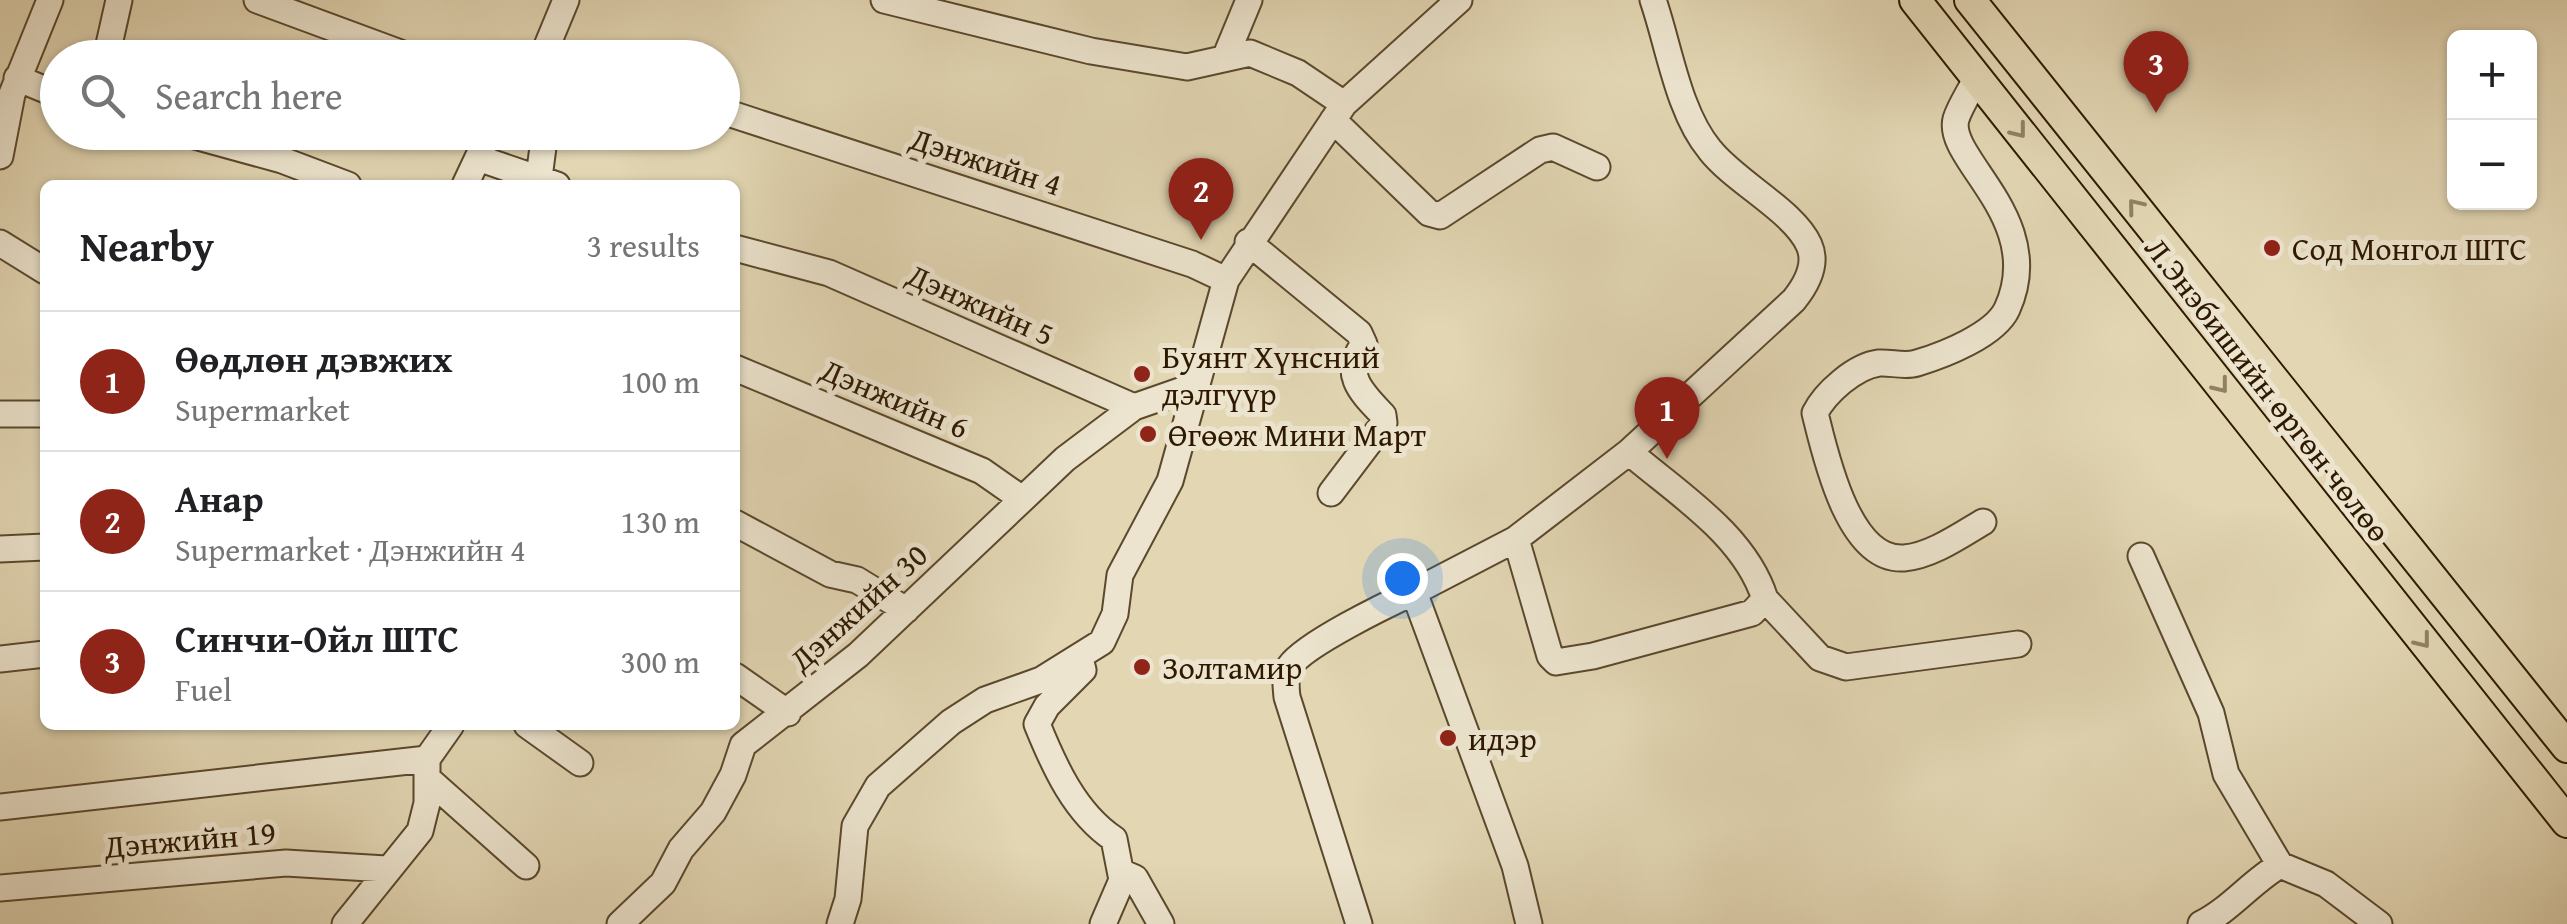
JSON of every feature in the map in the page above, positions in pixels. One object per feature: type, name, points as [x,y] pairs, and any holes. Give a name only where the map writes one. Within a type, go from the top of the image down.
[{"type":"main road","name":"Л.Энэбишийн өргөн чөлөө","points":[[1915,0],[2567,822]]},
{"type":"main road","name":"Л.Энэбишийн өргөн чөлөө","points":[[1970,0],[2567,747]]},
{"type":"street","points":[[0,156],[17,78],[50,0]]},
{"type":"street","points":[[110,40],[118,0]]},
{"type":"street","points":[[257,0],[365,40]]},
{"type":"street","points":[[551,40],[566,0]]},
{"type":"street","points":[[884,0],[952,7],[1091,50],[1187,67],[1250,53],[1298,73],[1339,112],[1429,213],[1440,216],[1540,150],[1553,147],[1597,167]]},
{"type":"street","points":[[1225,58],[1248,0]]},
{"type":"street","points":[[840,924],[848,899],[855,826],[878,786],[952,722],[985,700],[1014,693],[1102,642],[1116,614],[1120,575],[1170,480],[1206,338],[1226,280],[1339,112],[1459,0]]},
{"type":"street","points":[[1358,924],[1287,697],[1286,679],[1291,664],[1370,612],[1516,539],[1629,452],[1794,300],[1812,269],[1811,247],[1799,228],[1744,185],[1706,146],[1653,0]]},
{"type":"street","points":[[17,78],[40,88]]},
{"type":"street","points":[[1976,78],[1956,120],[1960,140],[1990,187],[2016,247],[2019,269],[2006,312],[1991,328],[1914,364],[1876,363],[1824,395],[1815,413],[1837,493],[1862,538],[1882,551],[1903,558],[1934,548],[1983,522]]},
{"type":"street","name":"Дэнжийн 4","points":[[740,117],[970,189],[1192,264],[1226,280]]},
{"type":"street","points":[[246,150],[335,180]]},
{"type":"street","points":[[468,180],[484,150]]},
{"type":"street","points":[[545,150],[545,180]]},
{"type":"street","points":[[481,159],[537,180]]},
{"type":"street","points":[[0,242],[40,268]]},
{"type":"street","points":[[1248,242],[1359,333],[1364,344],[1353,358],[1353,372],[1359,391],[1383,415],[1384,423],[1331,493]]},
{"type":"street","name":"Дэнжийн 5","points":[[740,249],[828,273],[1134,408]]},
{"type":"street","name":"Дэнжийн 6","points":[[740,370],[982,471],[1022,499]]},
{"type":"street","points":[[1134,408],[1197,385]]},
{"type":"street","name":"Дэнжийн 30","points":[[620,924],[663,883],[680,849],[713,812],[734,775],[743,745],[788,713],[906,610],[1064,459],[1134,408]]},
{"type":"street","points":[[0,414],[40,414]]},
{"type":"street","points":[[1629,452],[1713,522],[1758,579],[1765,600],[1820,658],[1846,666],[2018,644]]},
{"type":"street","points":[[740,527],[830,574],[857,580],[906,610]]},
{"type":"street","points":[[1516,539],[1546,646],[1556,662],[1593,656],[1752,613],[1765,600]]},
{"type":"street","points":[[0,549],[40,547]]},
{"type":"street","points":[[2141,556],[2211,713],[2226,774],[2280,865],[2326,884],[2379,924]]},
{"type":"street","points":[[1414,592],[1515,866],[1528,924]]},
{"type":"street","points":[[0,659],[40,655]]},
{"type":"street","points":[[1080,658],[1083,670],[1047,706],[1036,724],[1052,760],[1092,824],[1114,839],[1122,880],[1103,924]]},
{"type":"street","points":[[740,679],[788,713]]},
{"type":"street","points":[[345,924],[420,831],[427,768],[448,730]]},
{"type":"street","points":[[534,730],[580,763]]},
{"type":"street","points":[[0,807],[427,768],[526,866]]},
{"type":"street","name":"Дэнжийн 19","points":[[0,888],[286,862],[386,869]]},
{"type":"street","points":[[2201,924],[2223,913],[2258,878],[2280,865]]},
{"type":"street","points":[[1120,872],[1134,878],[1162,924]]},
{"type":"place","name":"Синчи-Ойл ШТС","points":[[2156,113]]},
{"type":"place","name":"Анар","points":[[1201,240]]},
{"type":"place","name":"Сод Монгол ШТС","points":[[2272,248]]},
{"type":"place","name":"Буянт Хүнсний дэлгүүр","points":[[1142,374]]},
{"type":"place","name":"Өгөөж Мини Март","points":[[1148,434]]},
{"type":"place","name":"Өөдлөн дэвжих","points":[[1667,459]]},
{"type":"place","name":"Золтамир","points":[[1142,667]]},
{"type":"place","name":"идэр","points":[[1448,738]]}]
